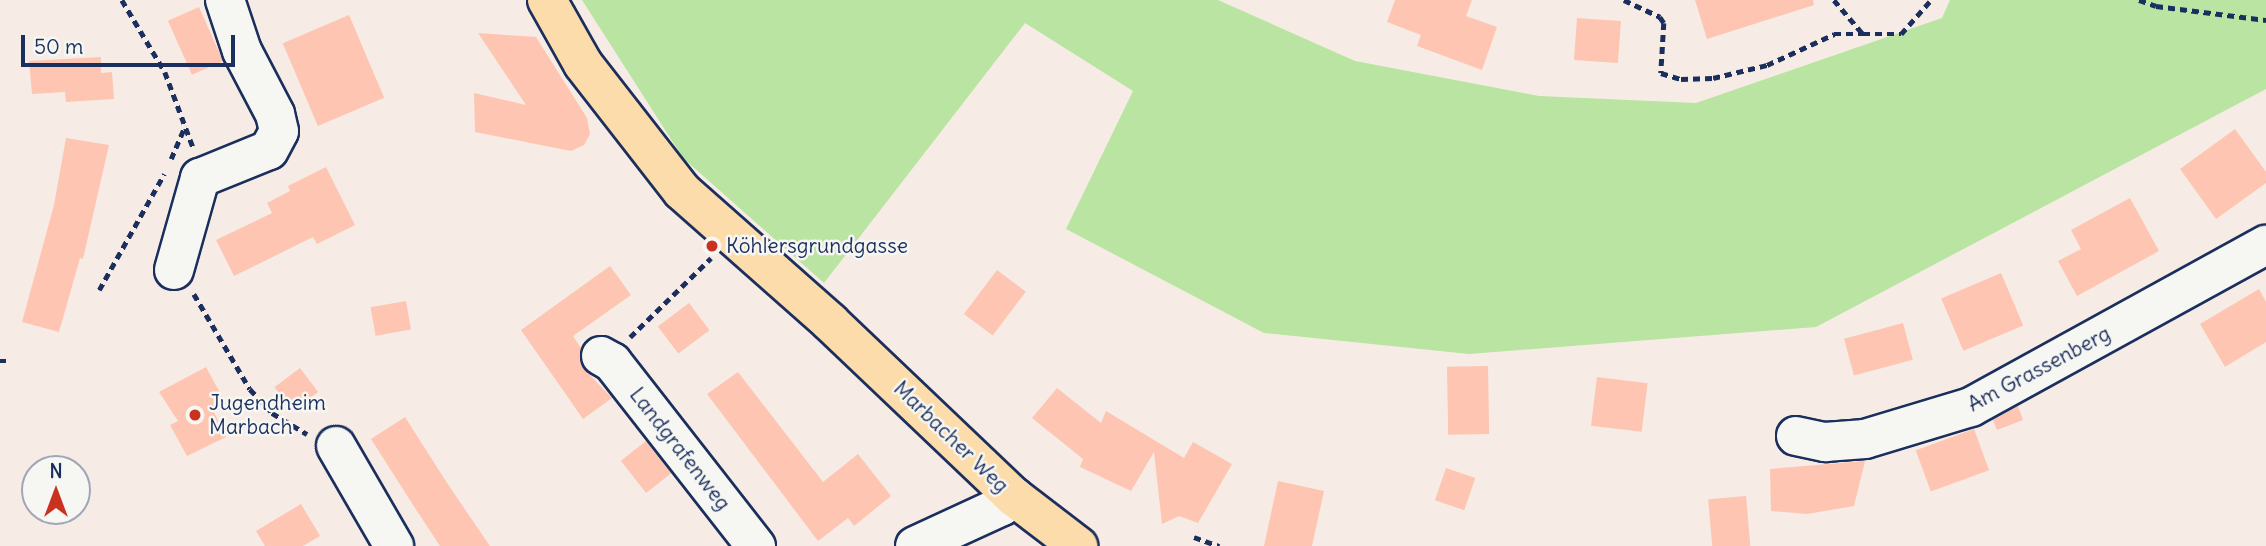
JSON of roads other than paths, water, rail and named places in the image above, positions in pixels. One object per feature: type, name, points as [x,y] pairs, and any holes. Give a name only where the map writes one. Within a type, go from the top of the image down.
[{"type":"main road","name":"Marbacher Weg","points":[[547,0],[583,64],[682,191],[830,322],[1014,497],[1078,546]]},
{"type":"street","points":[[174,270],[200,178],[269,150],[279,131],[275,114],[242,51],[225,0]]},
{"type":"street","name":"Am Grassenberg","points":[[1796,436],[1825,442],[1865,439],[1971,407],[2266,245]]},
{"type":"street","name":"Landgrafenweg","points":[[612,350],[611,362],[756,546]]},
{"type":"street","points":[[336,446],[394,546]]},
{"type":"street","points":[[915,546],[1014,497]]},
{"type":"place","name":"Köhlersgrundgasse","points":[[712,246]]},
{"type":"place","name":"Jugendheim Marbach","points":[[195,415]]}]
